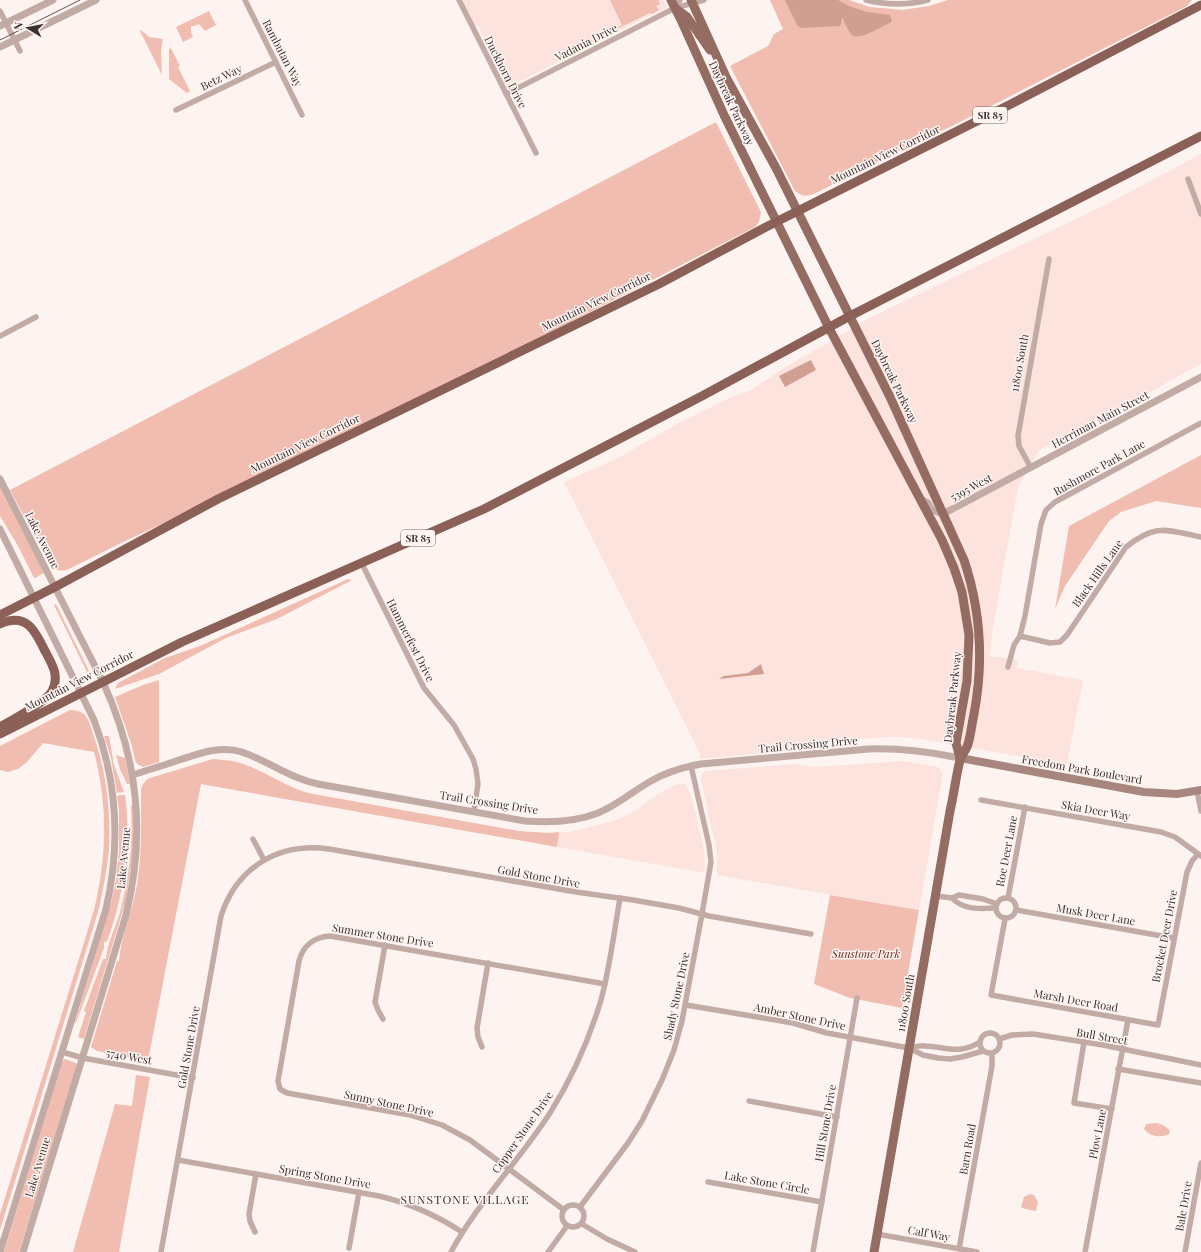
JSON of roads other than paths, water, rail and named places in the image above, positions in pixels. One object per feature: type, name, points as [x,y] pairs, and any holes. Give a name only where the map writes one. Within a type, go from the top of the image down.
[{"type":"highway","name":"Mountain View Corridor","points":[[0,615],[55,588],[218,499],[659,284],[776,221],[1011,104],[1201,5]]},
{"type":"highway","name":"Mountain View Corridor","points":[[0,734],[182,642],[484,509],[702,396],[850,316],[1201,136]]},
{"type":"highway","points":[[0,624],[6,621],[16,620],[26,623],[33,629],[54,668],[56,677],[52,690],[46,698],[0,727]]},
{"type":"main road","name":"Daybreak Parkway","points":[[690,1],[720,63],[850,316],[893,404],[964,560],[977,610],[981,664],[978,690],[968,744],[960,758]]},
{"type":"main road","points":[[673,4],[687,16],[701,39],[720,63]]},
{"type":"main road","name":"Daybreak Parkway","points":[[673,4],[724,115],[829,328],[919,497],[954,568],[962,592],[969,635],[968,669],[956,743],[960,758]]},
{"type":"main road","points":[[930,519],[937,520],[940,523],[956,556],[964,560]]},
{"type":"main road","name":"Freedom Park Boulevard","points":[[960,758],[1144,792],[1177,794],[1199,791]]},
{"type":"main road","name":"11800 South","points":[[874,1252],[960,758]]},
{"type":"street","points":[[3,25],[53,0]]},
{"type":"street","points":[[0,47],[96,0]]},
{"type":"street","name":"Rambutan Way","points":[[245,0],[302,115]]},
{"type":"street","name":"Duckhorn Drive","points":[[459,0],[536,153]]},
{"type":"street","name":"Vadania Drive","points":[[506,94],[680,0]]},
{"type":"street","name":"Vadania Drive","points":[[673,4],[704,0]]},
{"type":"street","points":[[866,0],[899,4],[928,0]]},
{"type":"street","points":[[0,12],[3,25],[20,51]]},
{"type":"street","name":"Betz Way","points":[[176,110],[276,62]]},
{"type":"street","points":[[1188,179],[1201,214]]},
{"type":"street","name":"11800 South","points":[[1032,468],[1019,446],[1018,436],[1049,259]]},
{"type":"street","points":[[0,336],[36,318]]},
{"type":"street","name":"Herriman Main Street","points":[[1009,480],[1201,377]]},
{"type":"street","name":"Rushmore Park Lane","points":[[1008,667],[1014,645],[1020,636],[1025,616],[1041,524],[1046,510],[1055,502],[1201,423]]},
{"type":"street","name":"Lake Avenue","points":[[0,479],[103,682],[121,726],[133,775],[137,836],[135,867],[131,892],[122,927],[23,1252]]},
{"type":"street","name":"5395 West","points":[[943,514],[1009,480]]},
{"type":"street","points":[[919,497],[928,504],[932,510],[943,514]]},
{"type":"street","name":"Lake Avenue","points":[[0,530],[81,692],[99,732],[109,768],[116,829],[116,848],[106,909],[0,1252]]},
{"type":"street","name":"Black Hills Lane","points":[[1020,636],[1050,643],[1060,642],[1067,635],[1126,547],[1138,537],[1153,531],[1166,530],[1201,537]]},
{"type":"street","name":"Hammerfest Drive","points":[[361,562],[424,688],[454,725],[473,758],[478,784],[474,811]]},
{"type":"street","name":"Trail Crossing Drive","points":[[133,775],[204,752],[218,749],[231,750],[248,755],[297,779],[314,784],[525,821],[548,823],[585,817],[599,812],[612,806],[652,780],[691,766],[869,749],[891,749],[940,754],[960,758]]},
{"type":"street","name":"Shady Stone Drive","points":[[580,1207],[631,1138],[649,1107],[674,1050],[686,1005],[711,856],[691,766]]},
{"type":"street","points":[[1199,791],[1201,811]]},
{"type":"street","name":"Skia Deer Way","points":[[981,800],[1161,832],[1175,837],[1200,855]]},
{"type":"street","name":"Roe Deer Lane","points":[[1008,898],[1025,808]]},
{"type":"street","points":[[253,839],[264,860]]},
{"type":"street","name":"Gold Stone Drive","points":[[161,1252],[219,925],[224,907],[238,883],[250,870],[264,860],[278,853],[293,849],[320,848],[576,892],[620,898],[811,934]]},
{"type":"street","name":"Brocket Deer Drive","points":[[1158,1025],[1173,938],[1187,872],[1192,861],[1200,855]]},
{"type":"street","points":[[936,896],[952,898],[959,895],[983,899],[996,906]]},
{"type":"street","name":"Copper Stone Drive","points":[[451,1252],[462,1232],[549,1114],[572,1074],[591,1030],[605,984],[620,898]]},
{"type":"street","points":[[952,898],[958,905],[979,909],[996,906]]},
{"type":"street","points":[[1008,898],[1015,904],[1016,910],[1013,916],[1005,919],[997,914],[996,906],[1001,899],[1008,898]]},
{"type":"street","name":"Musk Deer Lane","points":[[1016,910],[1173,938]]},
{"type":"street","name":"Marsh Deer Road","points":[[1005,919],[991,995],[1158,1025]]},
{"type":"street","name":"Summer Stone Drive","points":[[280,1089],[278,1081],[299,961],[304,948],[316,939],[330,936],[385,944],[605,984]]},
{"type":"street","points":[[383,1019],[375,1002],[385,944]]},
{"type":"street","points":[[482,1047],[478,1037],[477,1028],[488,963]]},
{"type":"street","name":"Hill Stone Drive","points":[[813,1252],[857,998]]},
{"type":"street","name":"Amber Stone Drive","points":[[686,1005],[793,1023],[821,1032],[909,1048]]},
{"type":"street","name":"Plow Lane","points":[[1085,1252],[1128,1020]]},
{"type":"street","points":[[989,1033],[995,1034],[999,1039],[999,1048],[992,1053],[983,1051],[962,1057],[944,1058],[923,1055],[909,1048],[925,1046],[960,1050],[972,1047],[980,1042],[983,1036],[989,1033]]},
{"type":"street","name":"Bull Street","points":[[999,1039],[1012,1035],[1025,1034],[1084,1042],[1201,1065]]},
{"type":"street","points":[[980,1042],[983,1051]]},
{"type":"street","points":[[1084,1042],[1074,1103],[1112,1109]]},
{"type":"street","name":"5740 West","points":[[62,1052],[83,1058],[193,1078]]},
{"type":"street","name":"Barn Road","points":[[959,1249],[992,1066],[992,1053]]},
{"type":"street","points":[[1118,1069],[1201,1083]]},
{"type":"street","name":"Sunny Stone Drive","points":[[280,1089],[287,1093],[410,1115],[432,1121],[461,1135],[564,1210]]},
{"type":"street","points":[[749,1101],[837,1116]]},
{"type":"street","name":"Spring Stone Drive","points":[[178,1160],[379,1196],[408,1204],[435,1216],[462,1232]]},
{"type":"street","name":"Bale Drive","points":[[1185,1252],[1201,1163]]},
{"type":"street","points":[[255,1232],[250,1221],[249,1214],[256,1174]]},
{"type":"street","name":"Lake Stone Circle","points":[[708,1182],[822,1202]]},
{"type":"street","points":[[349,1248],[359,1192]]},
{"type":"street","points":[[573,1205],[580,1207],[585,1217],[582,1224],[573,1228],[567,1226],[562,1220],[562,1213],[564,1210],[573,1205]]},
{"type":"street","points":[[582,1224],[607,1239],[635,1252]]},
{"type":"street","points":[[548,1252],[567,1226]]},
{"type":"street","name":"Calf Way","points":[[877,1234],[977,1252]]},
{"type":"tram line","points":[[0,40],[80,0]]},
{"type":"district","name":"SUNSTONE VILLAGE","points":[[465,1199]]},
{"type":"park label","name":"Sunstone Park","points":[[866,953]]}]
